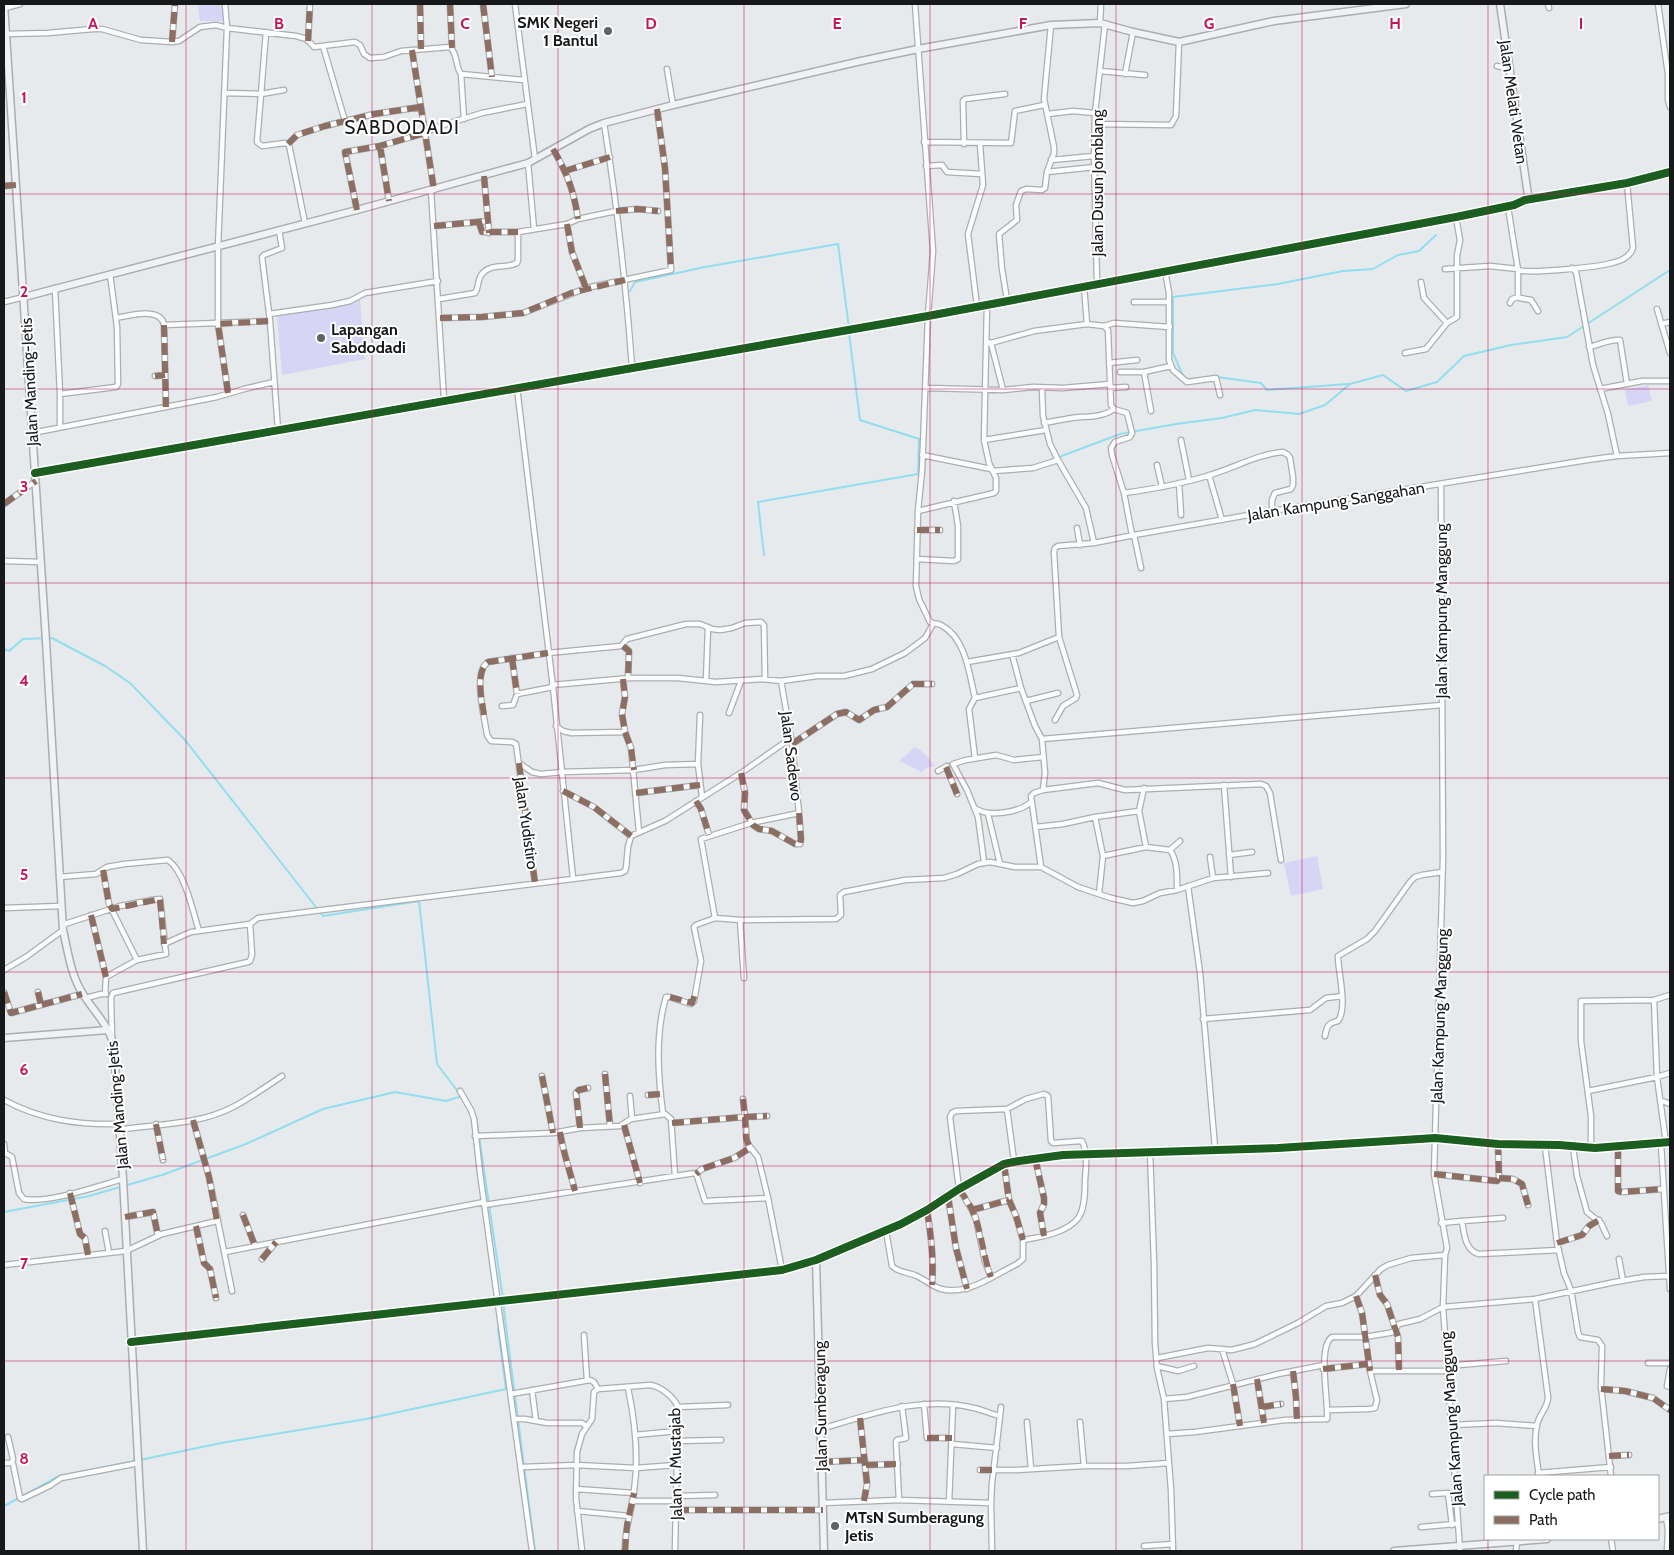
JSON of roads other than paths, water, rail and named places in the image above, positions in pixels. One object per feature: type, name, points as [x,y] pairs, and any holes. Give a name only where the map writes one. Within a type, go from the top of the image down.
[{"type":"street","points":[[4,6],[20,4]]},
{"type":"street","points":[[172,42],[175,4]]},
{"type":"street","points":[[225,4],[227,28],[218,247],[218,324],[228,393]]},
{"type":"street","points":[[308,41],[310,4]]},
{"type":"street","points":[[420,4],[421,49]]},
{"type":"street","points":[[450,4],[452,48],[458,70],[461,74],[464,118]]},
{"type":"street","points":[[483,4],[492,77]]},
{"type":"street","points":[[515,4],[535,158]]},
{"type":"street","points":[[915,4],[924,142],[933,234],[922,471],[917,530],[916,586],[925,616],[933,624],[940,625],[957,640],[967,662],[974,698],[969,709],[975,758]]},
{"type":"street","name":"Jalan Dusun Jomblang","points":[[1097,283],[1094,156],[1095,113],[1100,71],[1101,4]]},
{"type":"street","points":[[4,302],[306,224],[528,163],[589,129],[657,108],[918,49],[1051,25],[1102,23],[1179,42],[1274,21],[1406,4]]},
{"type":"street","name":"Jalan Melati Wetan","points":[[1500,4],[1528,195],[1525,200]]},
{"type":"street","points":[[1658,4],[1668,74],[1670,107]]},
{"type":"street","name":"Jalan Manding-Jetis","points":[[4,6],[36,481],[62,928],[73,973],[84,996],[110,1034],[114,1048],[143,1551]]},
{"type":"street","points":[[7,34],[48,34],[102,29],[140,40],[172,42],[200,27],[216,25],[296,36],[308,41],[314,47],[355,42],[360,44],[364,54],[370,58],[384,57],[394,52],[452,48]]},
{"type":"street","points":[[1007,300],[999,234],[1017,220],[1016,205],[1021,191],[1026,189],[1044,190],[1047,172],[1052,160],[1054,147],[1048,114],[1044,106],[1051,25]]},
{"type":"street","points":[[266,32],[257,142],[262,146],[288,144],[297,135],[345,121],[374,114],[421,107]]},
{"type":"street","points":[[1125,74],[1133,32]]},
{"type":"street","points":[[1095,124],[1171,125],[1176,116],[1179,42]]},
{"type":"street","points":[[323,46],[345,121]]},
{"type":"street","points":[[1664,49],[1670,49]]},
{"type":"street","points":[[412,50],[433,190],[444,400]]},
{"type":"street","points":[[1497,66],[1509,69]]},
{"type":"street","points":[[667,69],[673,105]]},
{"type":"street","points":[[1100,71],[1145,75]]},
{"type":"street","points":[[461,74],[524,80]]},
{"type":"street","points":[[224,93],[262,94],[284,90]]},
{"type":"street","points":[[964,144],[963,102],[965,99],[1005,94]]},
{"type":"street","points":[[357,210],[345,152],[380,146],[425,133],[464,118],[527,104]]},
{"type":"street","points":[[924,142],[964,144],[1011,143],[1015,111],[1044,106]]},
{"type":"street","points":[[440,318],[482,317],[523,313],[586,288],[671,270],[665,168],[657,108]]},
{"type":"street","points":[[1048,114],[1095,113]]},
{"type":"street","points":[[604,123],[626,280],[632,367]]},
{"type":"street","points":[[288,144],[306,224]]},
{"type":"street","points":[[976,306],[968,234],[982,190],[980,144]]},
{"type":"street","points":[[380,146],[389,201]]},
{"type":"street","points":[[553,149],[565,171],[574,195],[578,218]]},
{"type":"street","points":[[1052,160],[1094,156]]},
{"type":"street","points":[[565,171],[610,157]]},
{"type":"street","points":[[528,163],[534,229]]},
{"type":"street","points":[[926,166],[942,165],[947,172],[982,174]]},
{"type":"street","points":[[1047,172],[1095,167]]},
{"type":"street","points":[[35,473],[928,316],[1508,207],[1525,200],[1627,183],[1670,172]]},
{"type":"street","points":[[484,176],[489,233]]},
{"type":"street","points":[[1446,269],[1490,266],[1536,271],[1612,263],[1630,255],[1634,248],[1634,241],[1627,183]]},
{"type":"street","points":[[4,186],[16,185]]},
{"type":"street","points":[[1508,207],[1518,270],[1517,293],[1519,297]]},
{"type":"street","points":[[479,222],[481,232],[518,232],[567,224],[578,218],[616,211],[637,209],[658,211]]},
{"type":"street","points":[[1405,353],[1426,350],[1447,323],[1455,320],[1458,314],[1458,249],[1460,240],[1456,217]]},
{"type":"street","points":[[434,226],[488,221]]},
{"type":"street","points":[[567,224],[572,252],[586,288]]},
{"type":"street","points":[[278,430],[270,321],[262,257],[282,248],[279,230]]},
{"type":"street","points":[[439,299],[475,293],[478,290],[481,276],[489,268],[517,263],[518,232]]},
{"type":"street","points":[[1572,268],[1576,272],[1589,347],[1608,414],[1617,456]]},
{"type":"street","points":[[1165,271],[1170,326],[1168,354],[1171,366],[1187,382],[1216,378],[1220,395]]},
{"type":"street","points":[[60,394],[116,387],[118,385],[116,318],[110,274]]},
{"type":"street","points":[[268,314],[332,305],[350,301],[365,293],[438,281]]},
{"type":"street","points":[[1421,282],[1424,298],[1447,323]]},
{"type":"street","points":[[1084,286],[1087,324]]},
{"type":"street","points":[[55,288],[60,427]]},
{"type":"street","points":[[1510,303],[1511,300],[1519,297],[1531,300],[1538,311]]},
{"type":"street","points":[[1134,302],[1169,302]]},
{"type":"street","points":[[918,511],[994,493],[997,486],[984,440],[985,389],[989,342],[987,304]]},
{"type":"street","points":[[1657,309],[1670,351]]},
{"type":"street","points":[[116,318],[154,314],[162,319],[164,325],[166,407]]},
{"type":"street","points":[[164,325],[270,321]]},
{"type":"street","points":[[1662,324],[1670,322]]},
{"type":"street","points":[[989,342],[1034,331],[1087,324],[1104,326],[1114,323],[1170,326]]},
{"type":"street","points":[[1104,326],[1108,330],[1111,404],[1114,409],[1127,413],[1132,431],[1130,437],[1115,442],[1112,448],[1112,460],[1124,493],[1141,568]]},
{"type":"street","points":[[1589,347],[1603,344],[1607,341],[1620,340],[1627,384]]},
{"type":"street","points":[[989,342],[1003,390]]},
{"type":"street","points":[[1109,363],[1137,360]]},
{"type":"street","points":[[1120,372],[1144,372],[1171,366]]},
{"type":"street","points":[[1144,372],[1151,412]]},
{"type":"street","points":[[155,376],[165,375]]},
{"type":"street","points":[[1600,389],[1648,380],[1670,381]]},
{"type":"street","points":[[32,433],[217,397],[274,382]]},
{"type":"street","points":[[926,388],[1003,390],[1027,387],[1126,387]]},
{"type":"street","points":[[517,388],[573,878]]},
{"type":"street","points":[[1042,388],[1046,430],[1058,460],[1086,508],[1094,544]]},
{"type":"street","points":[[1044,423],[1081,417],[1089,418],[1111,412],[1114,409]]},
{"type":"street","points":[[984,440],[1046,430]]},
{"type":"street","points":[[1181,440],[1189,480]]},
{"type":"street","points":[[1124,493],[1179,483],[1209,475],[1249,460],[1279,452],[1286,453],[1290,458],[1293,487],[1275,492],[1272,500],[1272,510]]},
{"type":"street","name":"Jalan Kampung Sanggahan","points":[[1058,637],[1055,548],[1058,546],[1094,544],[1133,535],[1272,510],[1617,456],[1670,453]]},
{"type":"street","points":[[922,455],[991,468],[1033,468],[1058,460]]},
{"type":"street","points":[[1157,465],[1162,487]]},
{"type":"street","points":[[1209,475],[1222,520]]},
{"type":"street","points":[[4,504],[36,481]]},
{"type":"street","points":[[1179,483],[1181,515]]},
{"type":"street","name":"Jalan Kampung Manggung","points":[[1441,484],[1442,872],[1434,1174],[1441,1223],[1447,1248],[1445,1255],[1443,1307],[1460,1549]]},
{"type":"street","points":[[917,559],[954,561],[958,558],[958,526],[954,501]]},
{"type":"street","points":[[1077,528],[1080,545]]},
{"type":"street","points":[[917,530],[940,530]]},
{"type":"street","points":[[4,561],[41,562]]},
{"type":"street","points":[[622,646],[627,639],[673,626],[695,624],[720,630],[729,629],[744,623],[763,624],[765,679]]},
{"type":"street","points":[[517,694],[552,686],[625,678],[678,678],[716,682],[741,682],[765,679],[781,681],[817,676],[844,676],[872,669],[916,646],[925,638],[933,624]]},
{"type":"street","points":[[706,681],[708,627]]},
{"type":"street","points":[[967,662],[1012,654],[1058,637],[1077,695],[1076,698],[1063,706],[1055,720]]},
{"type":"street","points":[[502,706],[513,705],[517,694],[512,658],[548,652],[622,646],[629,651],[622,714],[625,732],[630,743],[640,832]]},
{"type":"street","points":[[1012,654],[1021,688],[1042,739],[1043,790]]},
{"type":"street","name":"Jalan Yudistiro","points":[[512,658],[485,664],[481,676],[481,692],[488,738],[493,741],[515,743],[535,883]]},
{"type":"street","name":"Jalan Sadewo","points":[[709,835],[751,823],[799,813],[792,741],[781,681]]},
{"type":"street","points":[[728,713],[741,682]]},
{"type":"street","points":[[631,836],[665,821],[837,714],[846,712],[859,720],[874,710],[884,708],[912,684],[932,684]]},
{"type":"street","points":[[974,698],[1021,688]]},
{"type":"street","points":[[1026,701],[1058,693]]},
{"type":"street","points":[[1042,739],[1442,705]]},
{"type":"street","points":[[700,715],[698,764],[702,798]]},
{"type":"street","points":[[556,726],[570,733],[625,732]]},
{"type":"street","points":[[938,771],[953,764],[975,758],[1000,755],[1018,760],[1043,757]]},
{"type":"street","points":[[519,763],[538,774],[634,770],[665,765],[698,764]]},
{"type":"street","points":[[953,764],[974,807],[979,823],[984,862]]},
{"type":"street","points":[[946,767],[957,794]]},
{"type":"street","points":[[741,774],[745,793],[744,810],[751,823],[756,827],[772,831],[797,844],[801,842],[799,813]]},
{"type":"street","points":[[1041,867],[1031,796],[1043,790],[1098,783],[1125,790],[1256,784],[1268,787],[1281,860]]},
{"type":"street","points":[[1224,785],[1231,877]]},
{"type":"street","points":[[636,793],[700,786]]},
{"type":"street","points":[[1144,788],[1139,811],[1146,847]]},
{"type":"street","points":[[563,791],[594,807],[631,836]]},
{"type":"street","points":[[696,801],[709,835],[700,841],[716,918]]},
{"type":"street","points":[[974,807],[988,814],[1022,807],[1031,801]]},
{"type":"street","points":[[1036,827],[1064,824],[1095,816],[1139,811]]},
{"type":"street","points":[[988,814],[1000,864]]},
{"type":"street","points":[[1095,816],[1103,856],[1100,894]]},
{"type":"street","points":[[164,944],[198,931],[250,924],[258,918],[624,872],[631,836]]},
{"type":"street","points":[[1170,850],[1180,842]]},
{"type":"street","points":[[1103,856],[1146,847],[1170,850],[1174,854],[1177,869],[1177,890]]},
{"type":"street","points":[[1229,855],[1252,852]]},
{"type":"street","points":[[1210,857],[1213,878]]},
{"type":"street","points":[[59,877],[96,874],[107,867],[124,864],[170,861],[184,884],[198,931]]},
{"type":"street","points":[[662,1114],[659,1026],[665,998],[668,996],[693,1003],[702,960],[695,926],[716,918],[740,920],[836,919],[840,915],[840,895],[844,892],[905,880],[944,878],[984,862],[1015,867],[1041,867],[1070,884],[1133,903],[1213,878],[1268,873]]},
{"type":"street","points":[[103,870],[109,904],[137,960]]},
{"type":"street","points":[[1325,1036],[1329,1024],[1340,1019],[1342,996],[1338,956],[1367,939],[1375,931],[1410,882],[1416,877],[1442,872]]},
{"type":"street","points":[[1188,886],[1198,956],[1215,1148]]},
{"type":"street","points":[[4,970],[26,957],[62,928],[91,915],[160,899],[165,955],[137,960],[106,977]]},
{"type":"street","points":[[4,908],[61,906]]},
{"type":"street","points":[[4,1038],[110,1034],[106,977],[91,915]]},
{"type":"street","points":[[740,920],[744,978]]},
{"type":"street","points":[[4,992],[11,1013],[84,996],[108,995],[248,962],[252,955],[250,924]]},
{"type":"street","points":[[38,992],[39,1012]]},
{"type":"street","points":[[1591,1148],[1588,1091],[1582,1050],[1581,1002],[1654,1000],[1670,995]]},
{"type":"street","points":[[1203,1019],[1311,1009],[1326,998],[1342,996]]},
{"type":"street","points":[[1654,1000],[1657,1078],[1666,1143],[1663,1189],[1670,1289]]},
{"type":"street","points":[[1588,1091],[1657,1078],[1670,1073]]},
{"type":"street","points":[[605,1074],[610,1126]]},
{"type":"street","points":[[4,1100],[14,1106],[52,1119],[119,1127],[156,1124],[193,1120],[232,1108],[282,1076]]},
{"type":"street","points":[[542,1076],[553,1133]]},
{"type":"street","points":[[580,1128],[576,1093],[579,1090],[588,1088]]},
{"type":"street","points":[[460,1091],[473,1114],[478,1136],[499,1302],[514,1393],[532,1551]]},
{"type":"street","points":[[648,1095],[660,1094]]},
{"type":"street","points":[[991,1277],[972,1210],[959,1188],[950,1125],[952,1113],[956,1111],[1007,1109],[1026,1099],[1046,1094],[1048,1096],[1051,1141],[1053,1143],[1082,1142],[1086,1154],[1085,1197],[1079,1216],[1071,1225],[1044,1236],[1023,1240]]},
{"type":"street","points":[[630,1096],[632,1119]]},
{"type":"street","points":[[743,1099],[746,1138],[761,1166],[782,1270]]},
{"type":"street","points":[[1660,1100],[1670,1104]]},
{"type":"street","points":[[1007,1109],[1014,1162]]},
{"type":"street","points":[[478,1136],[553,1133],[580,1128],[624,1125],[632,1119],[662,1114],[670,1117],[672,1124],[675,1176]]},
{"type":"street","points":[[672,1124],[767,1116]]},
{"type":"street","points":[[193,1120],[206,1166],[232,1291]]},
{"type":"street","points":[[156,1124],[163,1160]]},
{"type":"street","points":[[624,1125],[640,1183]]},
{"type":"street","points":[[560,1132],[575,1191]]},
{"type":"street","points":[[131,1342],[782,1270],[816,1260],[886,1231],[928,1210],[959,1188],[1004,1164],[1035,1158],[1215,1148],[1278,1148],[1435,1138],[1498,1144],[1591,1148],[1618,1148],[1666,1143]]},
{"type":"street","points":[[4,1144],[5,1153],[12,1157],[19,1192],[24,1199],[34,1201],[123,1180]]},
{"type":"street","points":[[1498,1144],[1499,1178]]},
{"type":"street","points":[[1545,1146],[1557,1243],[1564,1273],[1571,1290],[1579,1336],[1595,1338],[1601,1342],[1602,1346],[1601,1389],[1611,1475]]},
{"type":"street","points":[[1573,1147],[1577,1176],[1586,1212],[1599,1220],[1607,1236]]},
{"type":"street","points":[[224,1252],[486,1204],[696,1174],[702,1169],[734,1158],[750,1148]]},
{"type":"street","points":[[1618,1148],[1618,1191],[1663,1189]]},
{"type":"street","points":[[1150,1151],[1156,1358],[1164,1398],[1173,1551]]},
{"type":"street","points":[[1035,1158],[1044,1198],[1044,1204],[1040,1213],[1044,1236]]},
{"type":"street","points":[[886,1231],[892,1266],[896,1270],[917,1276],[932,1285],[949,1290],[967,1289],[1021,1262],[1023,1259],[1023,1240],[1009,1200],[1004,1164]]},
{"type":"street","points":[[696,1174],[705,1201],[768,1198]]},
{"type":"street","points":[[1434,1174],[1496,1181],[1499,1178],[1513,1179],[1522,1184],[1528,1205]]},
{"type":"street","points":[[70,1194],[80,1234],[85,1238],[88,1256]]},
{"type":"street","points":[[948,1196],[956,1248],[967,1289]]},
{"type":"street","points":[[972,1210],[1009,1200]]},
{"type":"street","points":[[928,1210],[933,1247],[932,1285]]},
{"type":"street","points":[[125,1216],[153,1212],[158,1236]]},
{"type":"street","points":[[244,1215],[255,1246]]},
{"type":"street","points":[[1441,1223],[1503,1218]]},
{"type":"street","points":[[1557,1243],[1582,1235],[1589,1226],[1599,1220]]},
{"type":"street","points":[[4,1265],[126,1251],[158,1236],[217,1221]]},
{"type":"street","points":[[1462,1221],[1464,1237],[1473,1253],[1559,1250]]},
{"type":"street","points":[[196,1226],[204,1263],[210,1269],[216,1298]]},
{"type":"street","points":[[105,1231],[109,1253]]},
{"type":"street","points":[[262,1259],[276,1242]]},
{"type":"street","points":[[1156,1358],[1208,1348],[1232,1350],[1255,1344],[1298,1323],[1326,1306],[1342,1303],[1356,1296],[1375,1274],[1388,1265],[1399,1260],[1445,1255]]},
{"type":"street","points":[[1619,1259],[1623,1281]]},
{"type":"street","name":"Jalan Sumberagung","points":[[816,1260],[824,1551]]},
{"type":"street","points":[[1375,1274],[1380,1296],[1386,1301],[1395,1329],[1398,1343],[1399,1370]]},
{"type":"street","points":[[1167,1434],[1264,1423],[1327,1419],[1328,1410],[1324,1367],[1329,1338],[1365,1337],[1389,1333],[1399,1324],[1420,1319],[1443,1307],[1535,1299],[1571,1290],[1644,1277],[1669,1276]]},
{"type":"street","points":[[1328,1410],[1375,1408],[1377,1400],[1368,1364],[1362,1313],[1356,1296]]},
{"type":"street","points":[[1535,1299],[1548,1402],[1537,1426],[1535,1441],[1539,1475],[1611,1467]]},
{"type":"street","points":[[584,1334],[586,1380]]},
{"type":"street","points":[[1222,1349],[1233,1384],[1240,1426]]},
{"type":"street","points":[[1370,1371],[1447,1368],[1506,1361]]},
{"type":"street","points":[[1648,1363],[1670,1363]]},
{"type":"street","points":[[1164,1398],[1187,1397],[1233,1384],[1293,1371],[1368,1364]]},
{"type":"street","points":[[1157,1366],[1178,1370],[1194,1366]]},
{"type":"street","points":[[1670,1369],[1667,1386],[1670,1387]]},
{"type":"street","points":[[1293,1371],[1297,1420]]},
{"type":"street","points":[[1257,1379],[1264,1423]]},
{"type":"street","points":[[514,1393],[586,1380],[593,1381],[598,1389]]},
{"type":"street","name":"Jalan K. Mustajab","points":[[628,1388],[656,1386],[673,1399],[678,1407],[675,1551]]},
{"type":"street","points":[[582,1551],[576,1489],[578,1446],[586,1426],[592,1420],[594,1392],[598,1389],[628,1388],[635,1435],[636,1468],[625,1551]]},
{"type":"street","points":[[1601,1389],[1654,1398],[1670,1410]]},
{"type":"street","points":[[532,1390],[536,1421]]},
{"type":"street","points":[[678,1407],[728,1404]]},
{"type":"street","points":[[821,1428],[902,1406],[924,1404],[974,1408],[1000,1416]]},
{"type":"street","points":[[924,1404],[927,1438],[997,1448]]},
{"type":"street","points":[[1262,1407],[1281,1404]]},
{"type":"street","points":[[949,1502],[953,1405]]},
{"type":"street","points":[[899,1500],[896,1442],[906,1438],[902,1406]]},
{"type":"street","points":[[992,1551],[994,1470],[1001,1407]]},
{"type":"street","points":[[517,1418],[558,1424],[582,1423],[586,1426]]},
{"type":"street","points":[[860,1418],[867,1484],[864,1501]]},
{"type":"street","points":[[1027,1422],[1031,1469]]},
{"type":"street","points":[[1080,1422],[1084,1466]]},
{"type":"street","points":[[1452,1425],[1496,1423],[1537,1426]]},
{"type":"street","points":[[635,1435],[677,1430]]},
{"type":"street","points":[[8,1437],[18,1490],[22,1499],[61,1478],[138,1461]]},
{"type":"street","points":[[677,1441],[721,1440]]},
{"type":"street","points":[[1609,1456],[1629,1455]]},
{"type":"street","points":[[821,1462],[898,1464]]},
{"type":"street","points":[[4,1463],[12,1463]]},
{"type":"street","points":[[980,1470],[1169,1463]]},
{"type":"street","points":[[523,1467],[576,1465],[636,1468],[676,1465]]},
{"type":"street","points":[[576,1489],[634,1493]]},
{"type":"street","points":[[1432,1494],[1456,1491]]},
{"type":"street","points":[[1448,1492],[1452,1525]]},
{"type":"street","points":[[632,1502],[715,1495]]},
{"type":"street","points":[[677,1510],[822,1506],[864,1501],[899,1500],[992,1503]]},
{"type":"street","points":[[577,1511],[629,1516]]},
{"type":"street","points":[[1667,1551],[1668,1518]]},
{"type":"street","points":[[1420,1527],[1459,1524]]},
{"type":"street","points":[[1394,1551],[1460,1549],[1532,1540]]},
{"type":"street","points":[[1516,1551],[1517,1541]]},
{"type":"street","points":[[1144,1546],[1173,1544]]},
{"type":"waterway","points":[[1190,380],[1183,376],[1173,353],[1173,297],[1278,284],[1343,271],[1373,269],[1398,255],[1419,251],[1436,235]]},
{"type":"waterway","points":[[630,291],[635,282],[705,267],[838,244],[849,328]]},
{"type":"waterway","points":[[1059,457],[1120,434],[1222,418],[1255,410],[1299,414],[1325,405],[1350,384],[1383,375],[1406,391],[1437,382],[1464,356],[1511,345],[1567,337],[1670,270]]},
{"type":"waterway","points":[[764,555],[758,502],[918,474],[919,439],[860,420],[849,333]]},
{"type":"waterway","points":[[1217,377],[1261,383],[1267,390],[1348,384]]},
{"type":"waterway","points":[[4,649],[9,651],[23,639],[52,638],[105,666],[130,683],[185,740],[323,916],[419,901],[437,1064],[459,1093]]},
{"type":"waterway","points":[[4,1212],[89,1196],[162,1175],[246,1144],[323,1109],[395,1092],[446,1101],[462,1096]]},
{"type":"waterway","points":[[474,1113],[476,1116],[503,1299]]},
{"type":"waterway","points":[[503,1303],[535,1551]]},
{"type":"waterway","points":[[140,1460],[221,1443],[366,1419],[506,1389],[498,1329]]},
{"type":"waterway","points":[[21,1497],[59,1476],[135,1461]]},
{"type":"waterway","points":[[4,1506],[19,1498]]},
{"type":"place","name":"SMK Negeri 1 Bantul","points":[[608,31]]},
{"type":"place","name":"Lapangan Sabdodadi","points":[[321,338]]},
{"type":"place","name":"MTsN Sumberagung Jetis","points":[[835,1526]]},
{"type":"district","name":"SABDODADI","points":[[402,127]]}]
